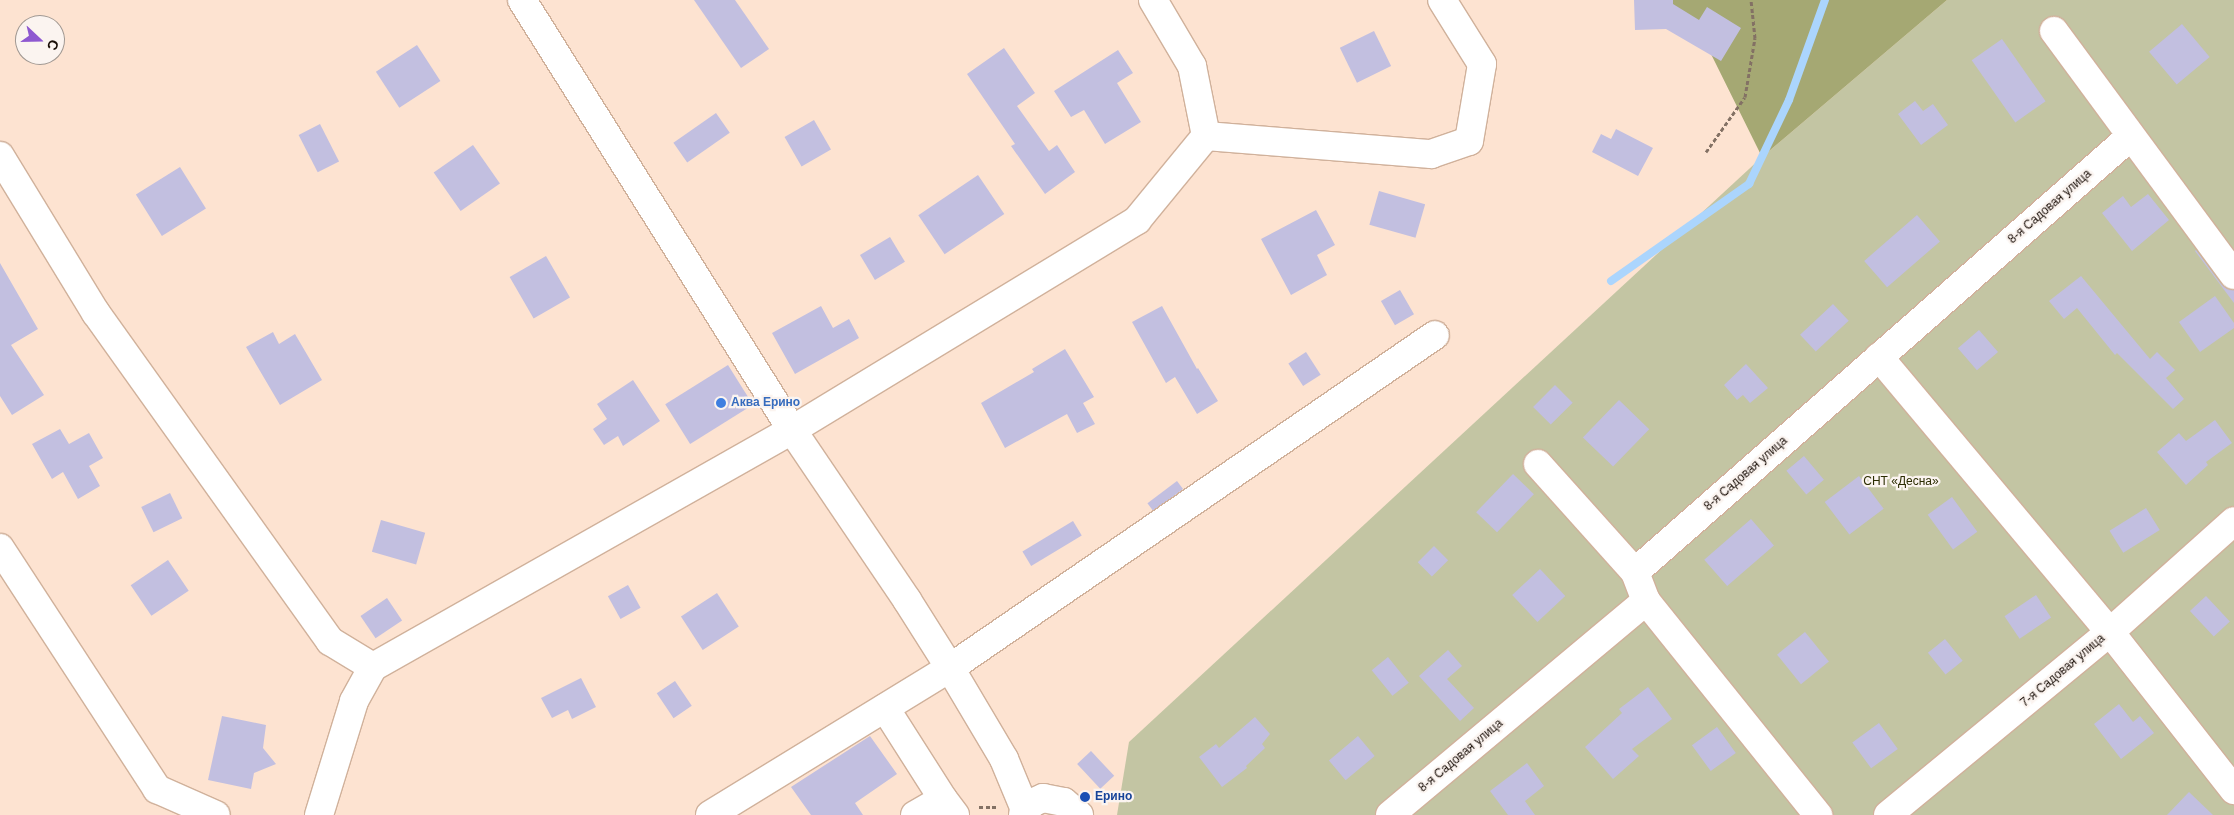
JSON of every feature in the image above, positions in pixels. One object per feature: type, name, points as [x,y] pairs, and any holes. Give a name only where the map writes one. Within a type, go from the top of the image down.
[{"type":"street","points":[[522,0],[792,430],[907,600],[950,668],[1004,759],[1024,811],[1034,802],[1043,798],[1054,799],[1073,808],[1079,815]]},
{"type":"street","points":[[1153,0],[1192,66],[1206,136]]},
{"type":"street","points":[[1206,136],[1430,154],[1469,141],[1482,64],[1442,0]]},
{"type":"street","points":[[2054,31],[2234,275]]},
{"type":"street","points":[[320,815],[354,701],[373,668],[792,430],[1137,220],[1206,136]]},
{"type":"street","name":"8-я Садовая улица","points":[[1635,572],[2131,136]]},
{"type":"street","points":[[0,156],[96,313],[330,642],[373,668]]},
{"type":"street","points":[[710,815],[950,668],[1436,335]]},
{"type":"street","points":[[1879,357],[2110,632],[2234,790]]},
{"type":"street","points":[[1538,464],[1635,572],[1646,601],[1818,815]]},
{"type":"street","name":"7-я Садовая улица","points":[[1888,815],[2110,632],[2234,521]]},
{"type":"street","points":[[0,548],[157,790],[216,815]]},
{"type":"street","name":"8-я Садовая улица","points":[[1390,815],[1646,601]]},
{"type":"street","points":[[885,708],[949,807],[915,815]]},
{"type":"path","points":[[1706,152],[1745,97],[1755,38],[1751,0]]},
{"type":"path","points":[[949,807],[1024,811]]},
{"type":"green space","points":[[1658,0],[1947,0],[1762,157],[1711,54]]},
{"type":"green space","name":"СНТ «Десна»","points":[[1947,0],[2234,0],[2234,815],[1117,815],[1129,742],[1762,157]]},
{"type":"building","points":[[694,0],[735,0],[769,49],[741,68]]},
{"type":"building","points":[[1634,0],[1673,0],[1673,4],[1699,20],[1707,7],[1741,28],[1721,61],[1666,29],[1635,30]]},
{"type":"building","points":[[2182,24],[2210,57],[2177,85],[2149,52]]},
{"type":"building","points":[[1374,31],[1391,66],[1357,83],[1340,48]]},
{"type":"building","points":[[2002,39],[2046,101],[2015,122],[1972,60]]},
{"type":"building","points":[[417,45],[440,81],[399,108],[376,72]]},
{"type":"building","points":[[1004,48],[1035,93],[1017,106],[1049,151],[1057,145],[1075,172],[1045,194],[1011,146],[1015,144],[967,74]]},
{"type":"building","points":[[1118,50],[1133,73],[1117,83],[1141,122],[1105,144],[1084,110],[1071,117],[1054,91]]},
{"type":"building","points":[[1915,101],[1923,111],[1933,104],[1948,125],[1921,145],[1898,114]]},
{"type":"building","points":[[716,113],[730,133],[687,162],[673,143]]},
{"type":"building","points":[[814,120],[831,149],[802,166],[785,137]]},
{"type":"building","points":[[320,124],[339,161],[318,172],[299,135]]},
{"type":"building","points":[[1616,129],[1653,148],[1638,176],[1592,152],[1601,134],[1611,139]]},
{"type":"building","points":[[473,145],[500,184],[461,211],[434,173]]},
{"type":"building","points":[[180,167],[206,209],[162,236],[136,195]]},
{"type":"building","points":[[978,175],[1004,214],[945,254],[918,215]]},
{"type":"building","points":[[1379,191],[1425,204],[1415,238],[1369,225]]},
{"type":"building","points":[[2148,194],[2169,220],[2132,251],[2102,213],[2123,196],[2131,207]]},
{"type":"building","points":[[1316,210],[1335,245],[1317,255],[1327,275],[1291,295],[1261,239]]},
{"type":"building","points":[[1917,215],[1940,241],[1887,287],[1864,261]]},
{"type":"building","points":[[890,237],[905,262],[875,280],[860,255]]},
{"type":"building","points":[[2195,251],[2221,284],[2227,289],[2234,290],[2234,303]]},
{"type":"building","points":[[546,256],[570,298],[534,319],[510,277]]},
{"type":"building","points":[[0,263],[38,329],[11,345],[44,395],[12,415],[0,396]]},
{"type":"building","points":[[2081,276],[2150,359],[2157,352],[2175,370],[2166,378],[2184,399],[2173,409],[2117,353],[2115,355],[2077,308],[2064,319],[2049,301]]},
{"type":"building","points":[[1400,290],[1414,314],[1395,325],[1381,301]]},
{"type":"building","points":[[2215,296],[2234,323],[2234,328],[2200,352],[2179,322]]},
{"type":"building","points":[[1833,304],[1849,321],[1816,352],[1800,335]]},
{"type":"building","points":[[821,306],[833,328],[849,319],[859,338],[795,374],[772,333]]},
{"type":"building","points":[[1162,306],[1197,369],[1218,401],[1197,414],[1175,377],[1166,383],[1132,322]]},
{"type":"building","points":[[1979,330],[1998,352],[1977,370],[1958,348]]},
{"type":"building","points":[[273,332],[279,344],[295,334],[322,380],[280,405],[246,347]]},
{"type":"building","points":[[1065,349],[1094,397],[1083,403],[1095,424],[1077,433],[1067,414],[1005,448],[981,403],[1034,372],[1032,369]]},
{"type":"building","points":[[1306,352],[1321,375],[1303,386],[1288,363]]},
{"type":"building","points":[[1746,364],[1768,388],[1750,403],[1743,395],[1737,400],[1724,385]]},
{"type":"building","points":[[728,365],[753,405],[690,444],[665,404]]},
{"type":"building","points":[[633,380],[660,421],[623,446],[618,436],[604,445],[593,429],[607,419],[597,404]]},
{"type":"building","points":[[1555,385],[1573,403],[1551,425],[1533,407]]},
{"type":"building","points":[[1619,400],[1649,429],[1613,467],[1583,437]]},
{"type":"building","points":[[2215,420],[2232,443],[2206,462],[2208,465],[2186,485],[2157,452],[2179,433],[2186,441]]},
{"type":"building","points":[[60,429],[69,444],[89,433],[103,458],[89,466],[100,486],[78,499],[63,472],[52,479],[32,444]]},
{"type":"building","points":[[1804,456],[1824,480],[1806,495],[1786,471]]},
{"type":"building","points":[[1513,474],[1534,494],[1497,532],[1476,512]]},
{"type":"building","points":[[1859,476],[1884,509],[1849,535],[1825,502]]},
{"type":"building","points":[[1177,481],[1183,489],[1153,511],[1147,503]]},
{"type":"building","points":[[170,493],[182,518],[154,532],[141,507]]},
{"type":"building","points":[[1952,497],[1977,532],[1953,549],[1928,515]]},
{"type":"building","points":[[2146,508],[2160,530],[2123,553],[2110,531]]},
{"type":"building","points":[[1751,519],[1774,545],[1727,586],[1704,560]]},
{"type":"building","points":[[381,520],[425,533],[416,564],[372,552]]},
{"type":"building","points":[[1073,521],[1082,536],[1031,566],[1022,551]]},
{"type":"building","points":[[1434,546],[1448,560],[1432,576],[1418,562]]},
{"type":"building","points":[[168,560],[189,591],[151,616],[131,585]]},
{"type":"building","points":[[1540,569],[1565,596],[1537,622],[1512,595]]},
{"type":"building","points":[[628,585],[641,608],[620,619],[608,596]]},
{"type":"building","points":[[717,593],[739,627],[703,650],[681,616]]},
{"type":"building","points":[[2036,595],[2051,617],[2020,639],[2004,616]]},
{"type":"building","points":[[2206,596],[2230,622],[2214,637],[2190,611]]},
{"type":"building","points":[[387,598],[402,620],[376,638],[360,616]]},
{"type":"building","points":[[1805,632],[1829,662],[1801,684],[1777,655]]},
{"type":"building","points":[[1945,639],[1963,661],[1946,675],[1928,653]]},
{"type":"building","points":[[1448,650],[1462,666],[1447,679],[1474,708],[1460,721],[1419,676]]},
{"type":"building","points":[[1388,657],[1409,683],[1392,696],[1372,670]]},
{"type":"building","points":[[581,678],[596,707],[572,719],[568,710],[552,718],[541,698]]},
{"type":"building","points":[[675,681],[692,706],[674,718],[657,693]]},
{"type":"building","points":[[1648,687],[1672,719],[1632,749],[1639,756],[1613,779],[1585,747],[1622,713],[1619,709]]},
{"type":"building","points":[[2119,704],[2133,722],[2140,716],[2154,733],[2121,759],[2094,724]]},
{"type":"building","points":[[222,716],[266,725],[263,748],[276,764],[254,773],[251,789],[208,780]]},
{"type":"building","points":[[1255,717],[1270,734],[1262,744],[1265,748],[1246,766],[1247,768],[1222,787],[1199,757],[1216,744],[1219,748]]},
{"type":"building","points":[[1879,723],[1898,749],[1871,768],[1852,742]]},
{"type":"building","points":[[1717,727],[1736,753],[1711,771],[1692,745]]},
{"type":"building","points":[[870,736],[897,774],[855,803],[863,815],[811,815],[791,787]]},
{"type":"building","points":[[1358,736],[1375,756],[1346,780],[1329,760]]},
{"type":"building","points":[[1091,751],[1114,776],[1100,789],[1077,764]]},
{"type":"building","points":[[1527,763],[1544,786],[1525,801],[1535,815],[1508,815],[1490,791]]},
{"type":"building","points":[[2189,792],[2213,815],[2167,815]]},
{"type":"waterway","points":[[1611,281],[1749,184],[1789,100],[1825,0]]},
{"type":"place","name":"Аква Ерино","points":[[721,403]]},
{"type":"place","name":"Ерино","points":[[1085,797]]}]
